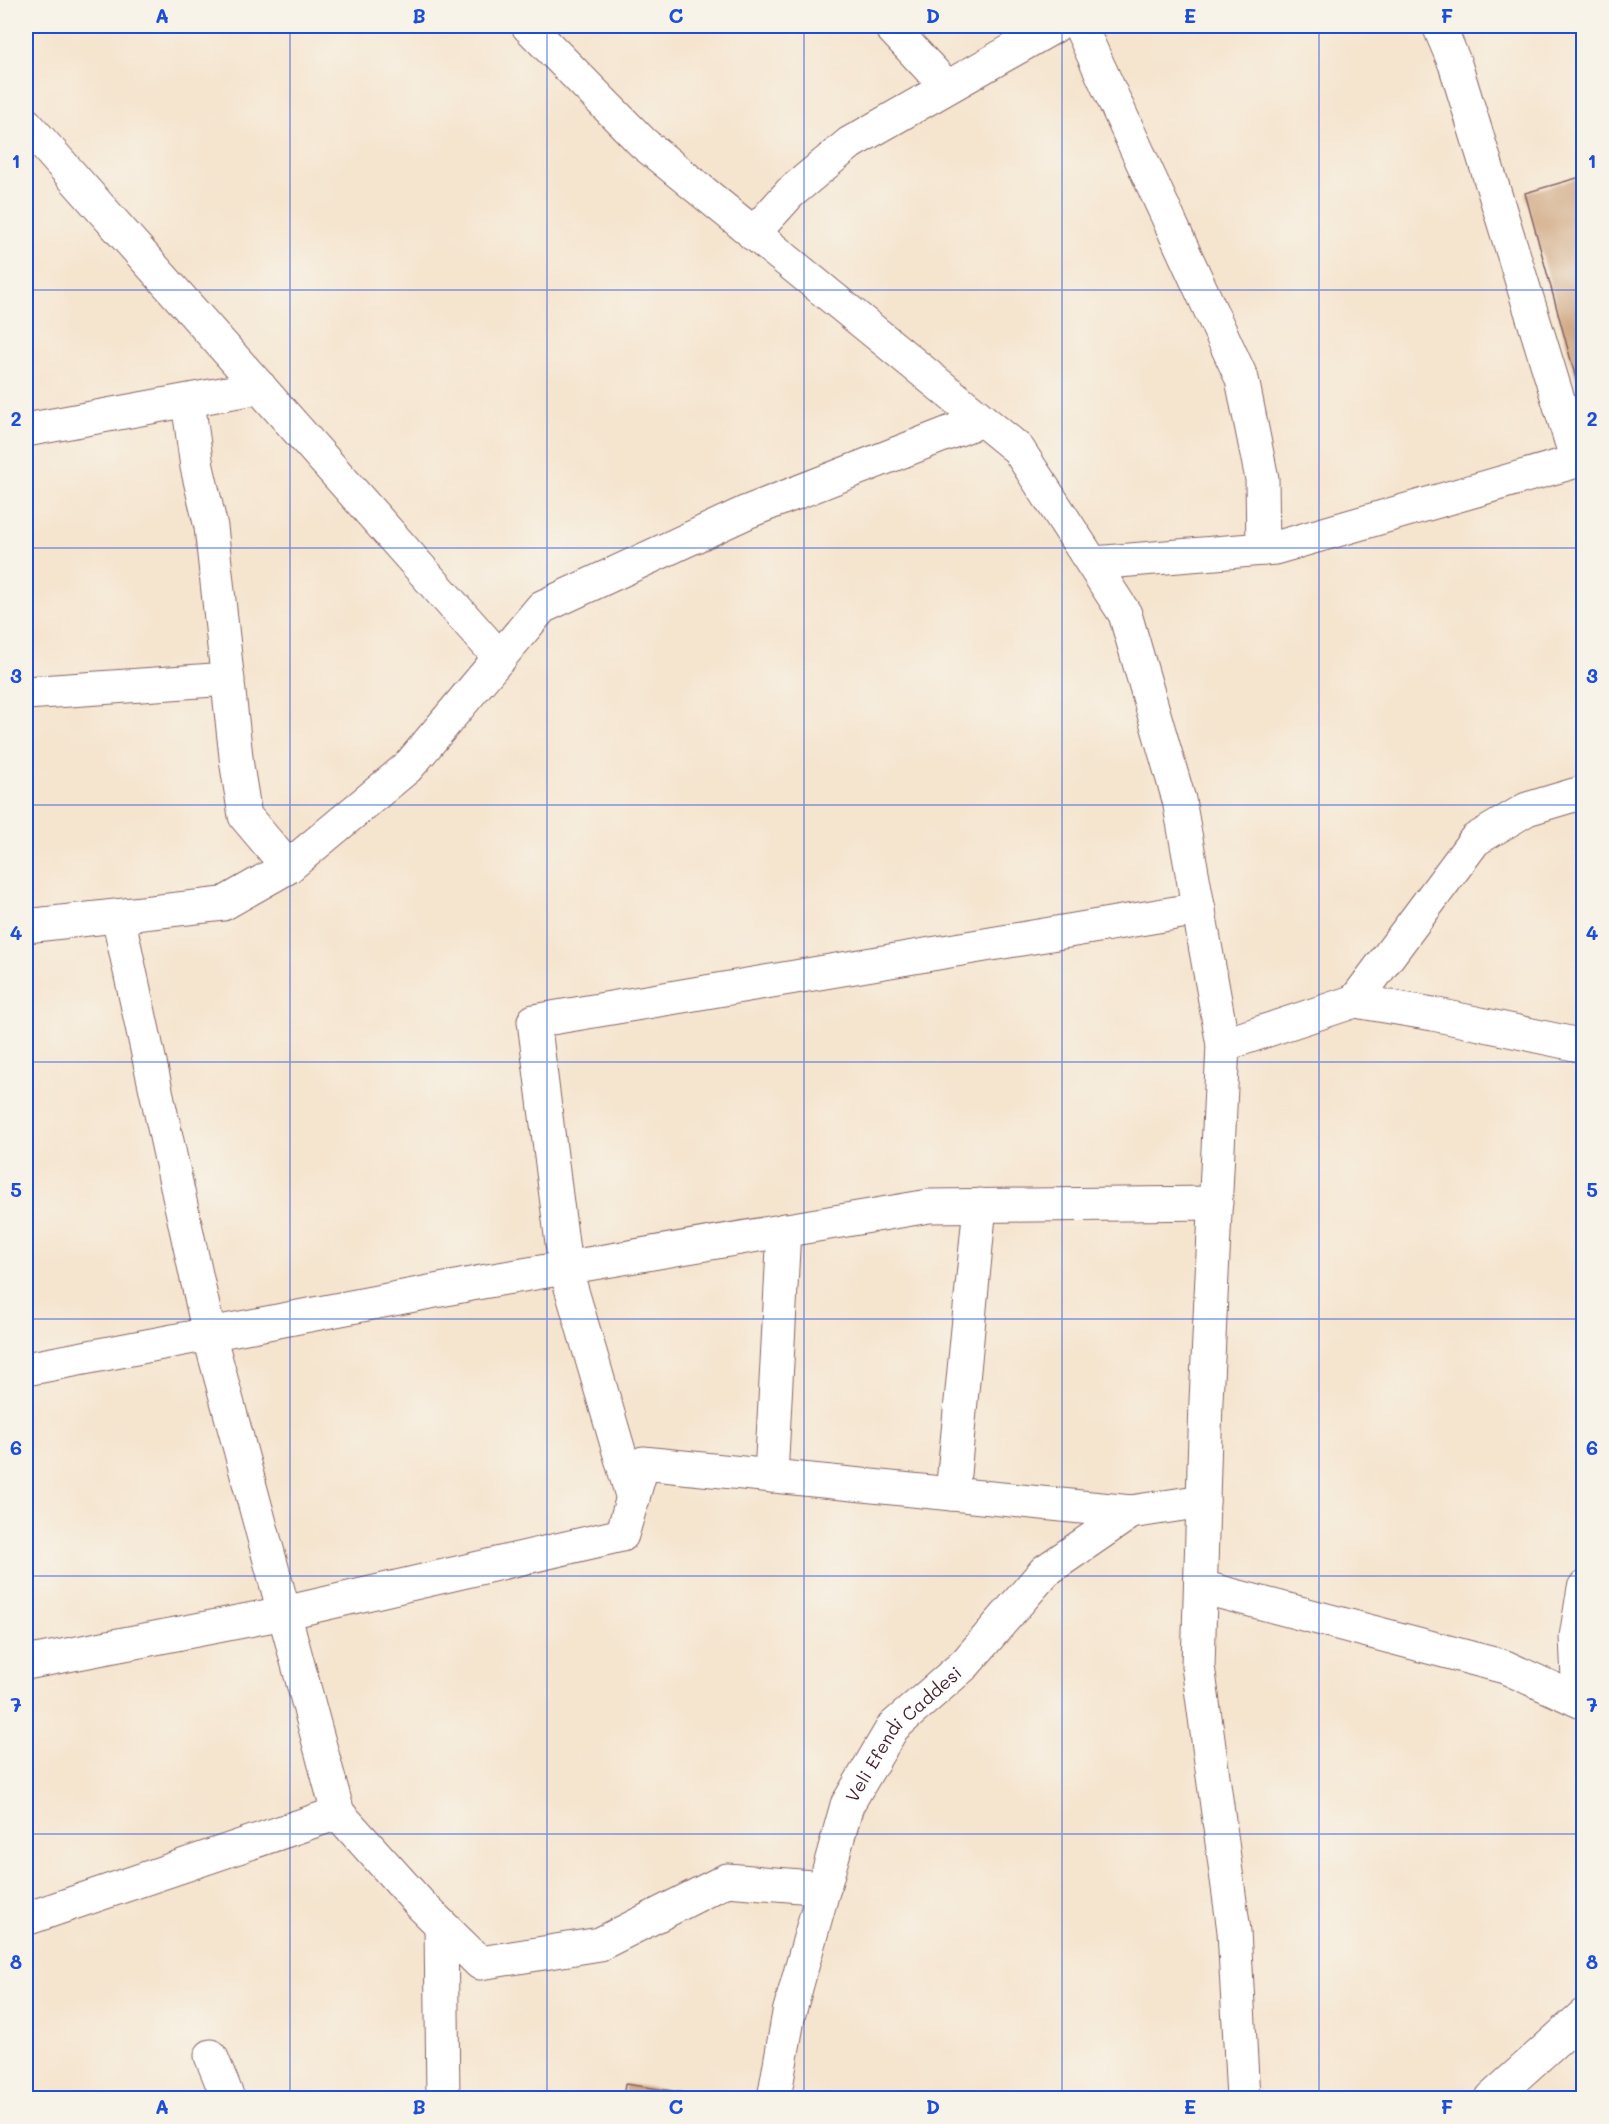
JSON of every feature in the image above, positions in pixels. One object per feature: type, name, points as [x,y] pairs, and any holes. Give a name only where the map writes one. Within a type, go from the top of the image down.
[{"type":"street","points":[[528,26],[643,143],[1018,449],[1125,614],[1179,800],[1223,1045],[1198,1666],[1234,1931],[1243,2098]]},
{"type":"street","points":[[890,26],[947,87]]},
{"type":"street","points":[[753,234],[790,193],[850,143],[1055,26]]},
{"type":"street","points":[[1080,26],[1242,379],[1262,479],[1263,549]]},
{"type":"street","points":[[1094,563],[1275,548],[1580,460],[1455,64],[1439,26]]},
{"type":"street","points":[[26,124],[500,658]]},
{"type":"street","points":[[26,430],[260,387]]},
{"type":"street","points":[[188,401],[197,467],[211,527],[237,765],[245,816],[288,867]]},
{"type":"street","points":[[26,926],[223,904],[288,867],[408,767],[542,607],[747,512],[982,420]]},
{"type":"street","points":[[26,693],[228,679]]},
{"type":"street","points":[[1355,1001],[1475,840],[1527,809],[1584,792]]},
{"type":"street","points":[[633,1500],[565,1267],[534,1021],[1199,909]]},
{"type":"street","points":[[118,916],[209,1334],[338,1813],[480,1964],[600,1944],[727,1880],[824,1888]]},
{"type":"street","points":[[1223,1045],[1355,1001],[1434,1014],[1584,1046]]},
{"type":"street","points":[[26,1369],[565,1267],[929,1206],[1216,1203]]},
{"type":"street","points":[[952,1494],[980,1205]]},
{"type":"street","points":[[771,1476],[784,1230]]},
{"type":"street","points":[[26,1663],[284,1613],[622,1534],[643,1463],[1131,1512]]},
{"type":"street","name":"Veli Efendi Caddesi","points":[[774,2098],[789,2013],[847,1805],[893,1727],[965,1664],[1045,1571],[1131,1512],[1203,1501]]},
{"type":"street","points":[[1201,1587],[1505,1667],[1581,1701],[1576,1637],[1584,1588]]},
{"type":"street","points":[[26,1919],[338,1813]]},
{"type":"street","points":[[441,1925],[443,2098]]},
{"type":"street","points":[[1492,2098],[1584,2015]]},
{"type":"street","points":[[211,2056],[228,2098]]},
{"type":"building","points":[[1584,176],[1584,404],[1583,404],[1525,193]]},
{"type":"building","points":[[625,2084],[714,2097],[623,2098]]}]
